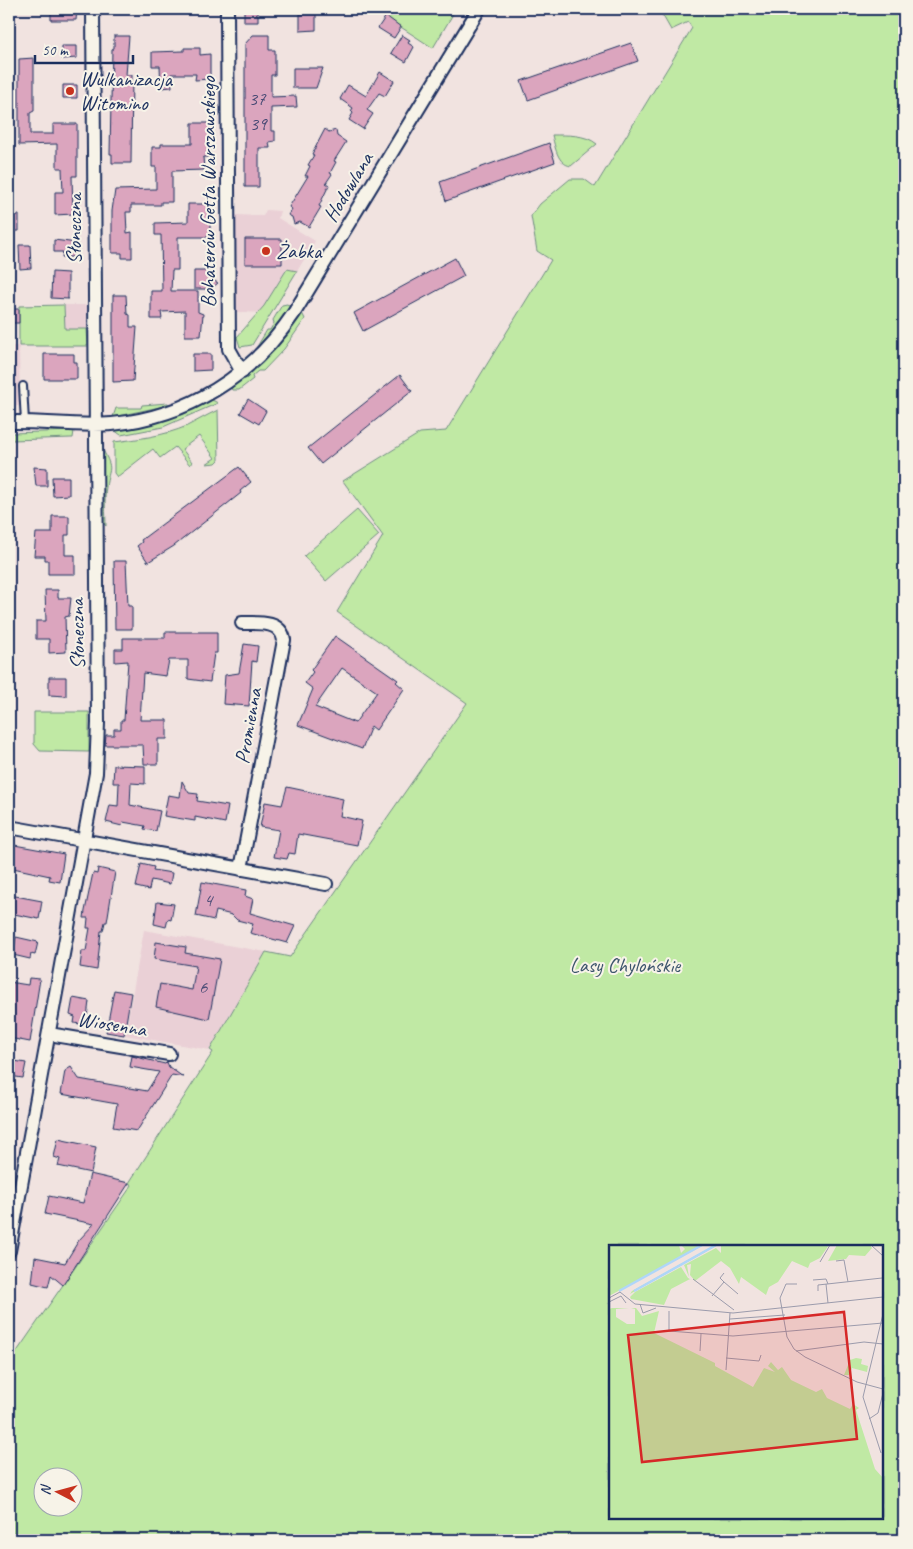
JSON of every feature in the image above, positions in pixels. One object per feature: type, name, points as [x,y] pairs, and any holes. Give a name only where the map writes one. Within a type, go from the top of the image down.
[{"type":"street","name":"Słoneczna","points":[[9,1251],[85,842],[96,773],[98,739],[93,9]]},
{"type":"street","name":"Bohaterów Getta Warszawskiego","points":[[227,9],[229,348],[242,372]]},
{"type":"street","name":"Hodowlana","points":[[9,422],[95,424],[138,420],[177,410],[207,396],[242,372],[270,346],[294,313],[479,9]]},
{"type":"street","name":"Promienna","points":[[241,869],[284,640],[283,634],[274,626],[242,623]]},
{"type":"street","points":[[9,827],[326,884]]},
{"type":"street","name":"Wiosenna","points":[[49,1034],[169,1054]]},
{"type":"lane","points":[[23,386],[25,422]]},
{"type":"shaded area","points":[[266,210],[280,211],[278,218],[315,241],[286,290],[269,313],[236,312],[236,215],[263,216]]},
{"type":"shaded area","points":[[64,305],[88,305],[87,329],[65,329]]},
{"type":"shaded area","points":[[9,346],[19,346],[20,406],[9,406]]},
{"type":"shaded area","points":[[144,930],[266,952],[210,1050],[125,1035]]},
{"type":"green space","points":[[373,9],[445,9],[453,14],[433,48]]},
{"type":"green space","name":"Lasy Chylońskie","points":[[659,9],[904,9],[904,1540],[9,1540],[9,1363],[132,1185],[129,1183],[213,1052],[210,1050],[266,952],[290,957],[467,703],[337,612],[383,536],[343,481],[420,433],[446,431],[551,260],[537,251],[531,216],[540,204],[570,179],[584,179],[595,187],[692,28],[688,22],[671,30]]},
{"type":"green space","points":[[552,135],[570,135],[587,138],[597,144],[571,166],[566,165],[560,158]]},
{"type":"green space","points":[[287,269],[297,271],[252,345],[240,347],[237,337],[264,306]]},
{"type":"green space","points":[[287,304],[291,307],[273,332],[255,350],[267,330],[270,330],[274,323],[273,320],[282,305]]},
{"type":"green space","points":[[64,305],[65,329],[87,329],[88,346],[19,346],[19,306]]},
{"type":"green space","points":[[302,313],[305,319],[284,349],[263,371],[258,371],[252,376],[253,379],[239,390],[232,390],[231,388],[261,363],[279,344]]},
{"type":"green space","points":[[212,400],[218,403],[163,427],[121,435],[114,430],[163,420]]},
{"type":"green space","points":[[168,403],[169,405],[113,417],[116,408],[141,408],[142,405]]},
{"type":"green space","points":[[218,410],[219,460],[216,463],[206,464],[215,458],[199,436],[182,449],[192,462],[190,465],[175,447],[160,458],[153,449],[117,477],[114,473],[114,442],[151,437],[169,432],[187,426]]},
{"type":"green space","points":[[74,431],[73,438],[12,440],[11,433]]},
{"type":"green space","points":[[100,450],[103,450],[110,466],[105,492],[106,526],[102,521]]},
{"type":"green space","points":[[357,510],[379,535],[326,581],[304,556]]},
{"type":"green space","points":[[34,712],[89,712],[89,752],[40,751],[34,744]]},
{"type":"building","points":[[51,9],[77,9],[76,20],[51,20]]},
{"type":"building","points":[[244,9],[258,9],[258,22],[244,22]]},
{"type":"building","points":[[300,14],[316,14],[316,30],[300,31]]},
{"type":"building","points":[[386,16],[401,27],[394,38],[378,28]]},
{"type":"building","points":[[253,35],[269,35],[269,50],[275,50],[275,75],[271,75],[271,97],[296,96],[297,107],[271,108],[271,131],[275,131],[275,141],[269,142],[270,148],[259,148],[259,187],[245,187],[245,44]]},
{"type":"building","points":[[402,35],[410,40],[408,43],[414,47],[406,62],[391,53]]},
{"type":"building","points":[[114,36],[129,36],[126,75],[132,75],[131,163],[112,163],[112,154],[110,154],[112,49],[114,48]]},
{"type":"building","points":[[631,43],[638,61],[528,100],[521,81]]},
{"type":"building","points":[[62,46],[77,46],[77,58],[62,59]]},
{"type":"building","points":[[184,48],[200,48],[200,55],[210,54],[210,79],[195,80],[196,74],[171,74],[172,87],[161,88],[160,66],[152,66],[152,52],[184,51]]},
{"type":"building","points":[[34,58],[34,111],[30,113],[30,134],[53,134],[53,124],[77,124],[77,176],[72,176],[73,214],[55,215],[55,192],[63,192],[62,168],[57,168],[57,144],[19,145],[19,59]]},
{"type":"building","points":[[293,68],[323,68],[316,88],[293,88]]},
{"type":"building","points":[[380,72],[394,81],[385,96],[379,93],[367,110],[373,114],[363,129],[349,120],[353,113],[351,111],[353,108],[340,99],[348,85],[366,96]]},
{"type":"building","points":[[63,85],[77,85],[77,98],[63,98]]},
{"type":"building","points":[[192,123],[210,123],[210,157],[203,157],[204,170],[172,171],[172,202],[161,202],[161,205],[131,205],[131,212],[126,212],[127,233],[132,232],[132,258],[122,258],[122,253],[112,253],[112,211],[115,190],[156,189],[156,167],[152,167],[152,147],[161,147],[161,144],[192,144]]},
{"type":"building","points":[[325,129],[329,132],[336,130],[337,136],[346,142],[334,161],[336,162],[330,173],[332,174],[326,183],[329,185],[319,206],[321,207],[309,227],[300,222],[294,224],[292,217],[288,215],[292,209],[289,207],[308,176],[305,176],[310,166],[308,165]]},
{"type":"building","points":[[549,143],[555,162],[446,201],[440,182]]},
{"type":"building","points":[[188,204],[210,204],[210,237],[178,237],[178,270],[172,270],[171,291],[198,291],[198,312],[203,314],[201,336],[185,336],[185,311],[161,312],[162,319],[151,319],[151,291],[162,291],[161,235],[155,235],[155,223],[188,222]]},
{"type":"building","points":[[19,215],[19,231],[9,231],[9,216]]},
{"type":"building","points":[[245,239],[282,239],[282,264],[245,264]]},
{"type":"building","points":[[54,240],[77,243],[77,257],[62,257],[63,252],[54,252]]},
{"type":"building","points":[[19,245],[30,245],[31,268],[20,269]]},
{"type":"building","points":[[455,258],[464,276],[363,331],[354,313]]},
{"type":"building","points":[[194,271],[211,271],[211,279],[218,283],[211,289],[194,289]]},
{"type":"building","points":[[52,272],[68,273],[68,299],[51,298]]},
{"type":"building","points":[[113,295],[126,295],[130,327],[137,327],[133,381],[113,382]]},
{"type":"building","points":[[9,309],[19,309],[19,323],[9,323]]},
{"type":"building","points":[[44,354],[74,354],[74,362],[77,362],[77,379],[44,379]]},
{"type":"building","points":[[193,354],[211,354],[211,370],[193,371]]},
{"type":"building","points":[[400,375],[412,391],[321,464],[308,448]]},
{"type":"building","points":[[248,399],[266,411],[259,424],[240,413]]},
{"type":"building","points":[[34,467],[47,468],[47,486],[36,486]]},
{"type":"building","points":[[239,467],[251,482],[240,491],[241,493],[174,546],[148,562],[137,546],[142,542],[141,540]]},
{"type":"building","points":[[52,477],[69,477],[69,495],[53,496]]},
{"type":"building","points":[[52,516],[69,516],[69,535],[65,535],[65,555],[75,555],[75,574],[48,574],[48,560],[45,560],[45,556],[34,556],[36,533],[52,533]]},
{"type":"building","points":[[114,561],[126,561],[128,606],[132,606],[132,629],[115,629]]},
{"type":"building","points":[[45,590],[58,590],[58,598],[71,598],[69,616],[65,617],[66,652],[49,653],[49,639],[36,639],[36,621],[46,621]]},
{"type":"building","points":[[165,632],[217,632],[217,653],[214,653],[210,682],[188,679],[188,660],[169,660],[166,676],[143,673],[140,720],[167,720],[167,739],[158,739],[158,764],[144,764],[143,745],[105,745],[106,735],[114,735],[114,729],[121,729],[121,720],[124,720],[128,661],[115,662],[115,649],[123,649],[123,638],[165,638]]},
{"type":"building","points":[[335,636],[398,680],[396,682],[404,689],[376,730],[371,726],[362,749],[298,725],[313,689],[305,683],[313,672],[311,670]],"holes":[[[342,668],[377,692],[355,723],[315,707]]]},
{"type":"building","points":[[244,644],[258,646],[256,662],[252,661],[249,706],[223,704],[225,675],[239,673]]},
{"type":"building","points":[[49,677],[66,677],[66,696],[49,695]]},
{"type":"building","points":[[114,765],[145,766],[145,784],[131,783],[130,805],[160,811],[156,831],[144,829],[145,826],[123,822],[122,826],[106,822],[110,805],[118,806],[119,783],[113,783]]},
{"type":"building","points":[[182,781],[189,793],[198,794],[197,801],[228,806],[225,823],[195,817],[195,821],[164,816],[168,795],[180,797]]},
{"type":"building","points":[[287,787],[343,799],[340,816],[362,821],[357,845],[298,834],[295,854],[289,853],[287,859],[274,857],[279,830],[260,827],[265,802],[282,805]]},
{"type":"building","points":[[9,844],[64,854],[60,882],[49,880],[50,876],[13,868],[13,865],[9,864]]},
{"type":"building","points":[[141,864],[154,867],[153,870],[172,873],[170,884],[151,880],[149,890],[136,887]]},
{"type":"building","points":[[98,868],[115,872],[107,922],[105,922],[103,931],[101,931],[97,970],[80,967],[82,951],[86,951],[90,928],[87,928],[88,918],[84,918],[85,911],[93,873],[97,874]]},
{"type":"building","points":[[202,882],[246,890],[245,896],[253,899],[250,913],[295,926],[287,943],[250,933],[253,924],[237,920],[232,915],[216,911],[214,920],[196,916]]},
{"type":"building","points":[[10,895],[42,901],[39,919],[9,913]]},
{"type":"building","points":[[157,902],[174,904],[171,920],[168,919],[166,927],[154,924]]},
{"type":"building","points":[[16,937],[38,942],[35,955],[31,954],[30,959],[13,955]]},
{"type":"building","points":[[156,942],[186,947],[185,953],[220,959],[209,1019],[156,1007],[160,984],[192,990],[196,966],[154,959]]},
{"type":"building","points":[[29,978],[40,979],[30,1042],[9,1038],[9,982],[28,985]]},
{"type":"building","points":[[114,990],[131,993],[124,1035],[106,1032]]},
{"type":"building","points":[[73,998],[89,1001],[86,1025],[74,1023],[75,1017],[70,1015]]},
{"type":"building","points":[[132,1056],[165,1064],[167,1062],[169,1067],[183,1077],[172,1075],[137,1131],[113,1127],[117,1104],[61,1094],[65,1071],[71,1067],[79,1079],[147,1091],[159,1072],[130,1067]]},
{"type":"building","points":[[9,1060],[26,1063],[23,1078],[9,1076]]},
{"type":"building","points":[[58,1139],[96,1147],[91,1173],[58,1166],[60,1159],[54,1157]]},
{"type":"building","points":[[90,1174],[129,1183],[63,1285],[51,1275],[48,1287],[32,1283],[35,1257],[65,1263],[79,1240],[94,1224],[45,1214],[49,1196],[83,1203]]},
{"type":"place","name":"Wulkanizacja Witomino","points":[[70,91]]},
{"type":"place","name":"Żabka","points":[[266,251]]}]
